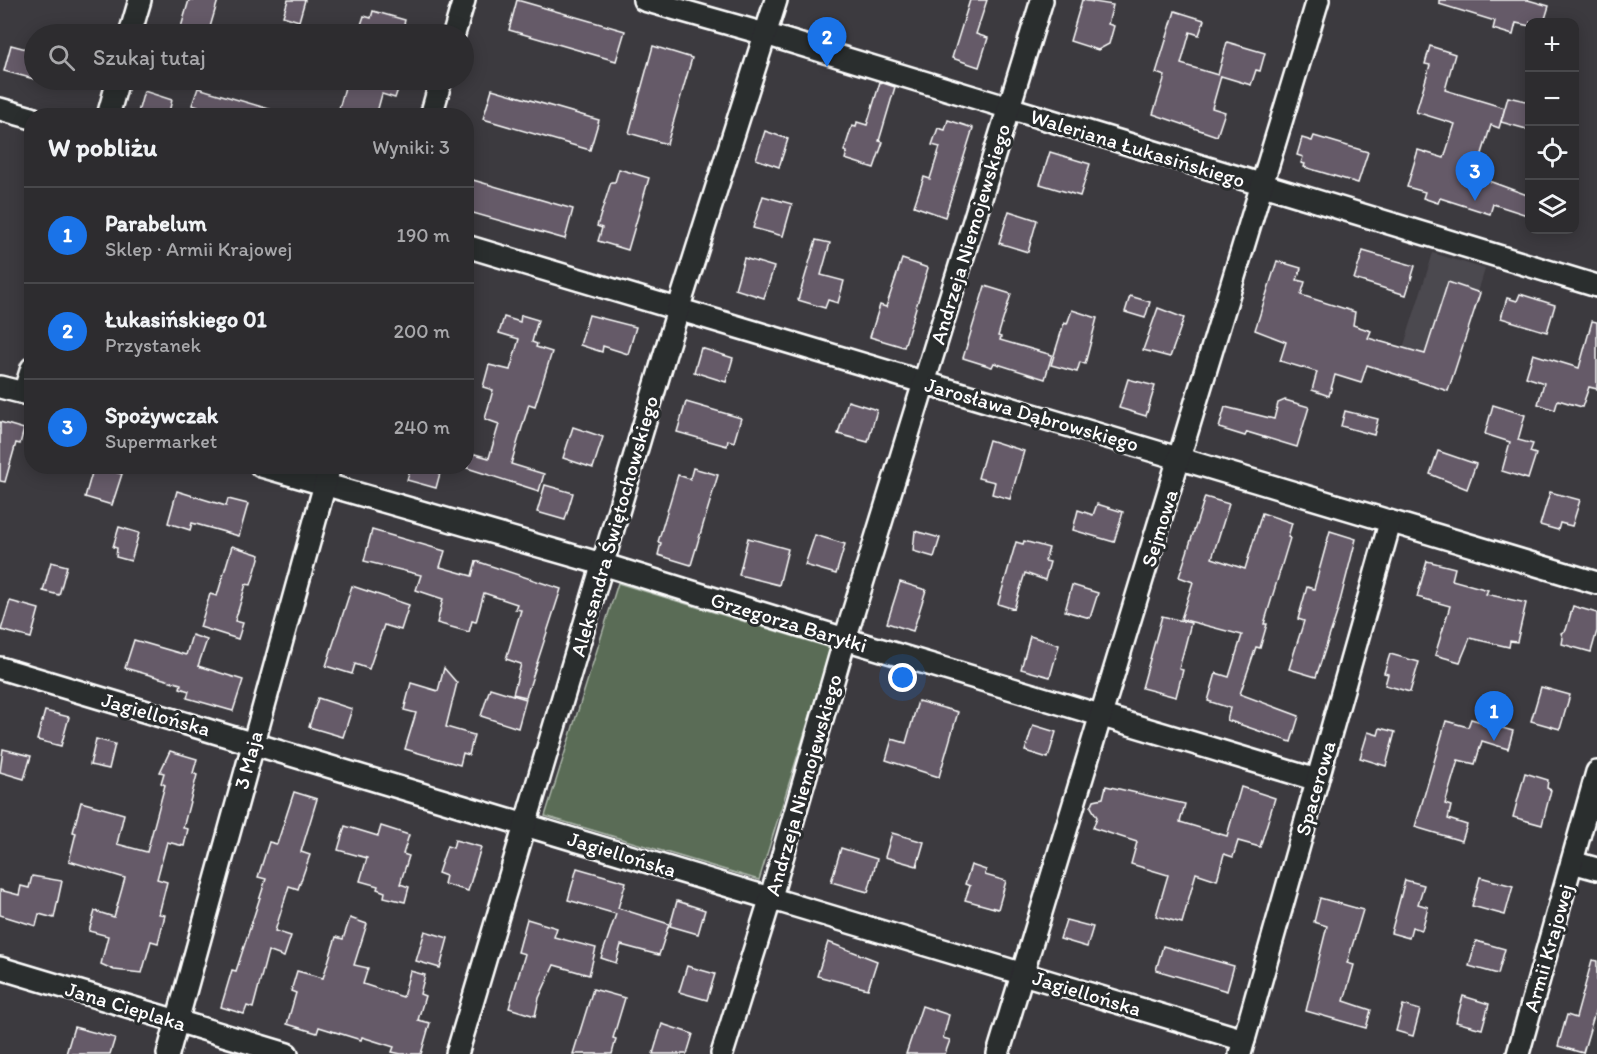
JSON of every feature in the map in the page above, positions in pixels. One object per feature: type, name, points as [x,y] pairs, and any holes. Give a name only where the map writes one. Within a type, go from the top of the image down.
[{"type":"street","points":[[133,24],[140,0]]},
{"type":"street","points":[[457,24],[464,0]]},
{"type":"street","name":"Waleriana Łukasińskiego","points":[[644,0],[765,34],[1597,285]]},
{"type":"street","name":"Aleksandra Świętochowskiego","points":[[458,1054],[678,310],[776,0]]},
{"type":"street","name":"Andrzeja Niemojewskiego","points":[[722,1054],[770,900],[845,639],[1042,0]]},
{"type":"street","name":"Sejmowa","points":[[998,1054],[1181,458],[1318,0]]},
{"type":"street","points":[[110,108],[115,90]]},
{"type":"street","points":[[433,108],[438,90]]},
{"type":"street","points":[[0,109],[24,116]]},
{"type":"street","name":"Jarosława Dąbrowskiego","points":[[474,248],[1597,583]]},
{"type":"street","points":[[0,387],[24,393]]},
{"type":"street","name":"Grzegorza Baryłki","points":[[327,476],[845,639],[1317,780]]},
{"type":"street","name":"3 Maja","points":[[168,1054],[327,476]]},
{"type":"street","name":"Spacerowa","points":[[1242,1047],[1390,523]]},
{"type":"street","name":"Jagiellońska","points":[[0,668],[1023,974],[1242,1047]]},
{"type":"street","name":"Armii Krajowej","points":[[1518,1054],[1597,772]]},
{"type":"street","points":[[1572,862],[1597,869]]},
{"type":"street","name":"Jana Cieplaka","points":[[0,968],[287,1054]]},
{"type":"shaded area","points":[[1433,253],[1485,269],[1448,391],[1395,374]]},
{"type":"green space","points":[[618,583],[831,648],[759,880],[545,816]]},
{"type":"building","points":[[189,0],[218,0],[211,24],[182,24]]},
{"type":"building","points":[[288,0],[305,0],[299,21],[283,16]]},
{"type":"building","points":[[517,0],[625,31],[616,61],[509,30]]},
{"type":"building","points":[[970,0],[987,0],[976,34],[988,38],[979,67],[952,58]]},
{"type":"building","points":[[1082,0],[1113,5],[1108,24],[1114,26],[1109,44],[1098,50],[1070,41]]},
{"type":"building","points":[[1439,0],[1528,0],[1549,6],[1545,18],[1525,18],[1525,25],[1516,23],[1513,35],[1493,29],[1495,21],[1439,4]]},
{"type":"building","points":[[373,11],[405,20],[404,24],[361,24],[364,16],[371,18]]},
{"type":"building","points":[[1175,11],[1204,20],[1199,35],[1190,32],[1181,64],[1218,75],[1227,42],[1265,53],[1260,71],[1256,70],[1251,85],[1221,76],[1212,108],[1225,112],[1217,136],[1153,114],[1165,76],[1156,73]]},
{"type":"building","points":[[11,45],[24,48],[24,76],[4,71]]},
{"type":"building","points":[[653,46],[692,58],[667,144],[629,133]]},
{"type":"building","points":[[1430,46],[1455,54],[1445,90],[1505,108],[1499,128],[1491,125],[1475,176],[1525,194],[1525,214],[1493,204],[1490,214],[1440,198],[1438,203],[1423,198],[1425,192],[1407,187],[1418,150],[1444,158],[1455,124],[1416,112],[1430,65],[1425,64]]},
{"type":"building","points":[[880,82],[895,87],[879,141],[883,142],[874,168],[845,159],[847,152],[844,151],[852,126],[856,127],[857,122],[867,125]]},
{"type":"building","points":[[492,89],[599,120],[590,150],[483,119]]},
{"type":"building","points":[[197,90],[205,90],[266,108],[202,108],[192,105]]},
{"type":"building","points":[[344,90],[398,90],[395,98],[382,94],[378,108],[339,108]]},
{"type":"building","points":[[144,91],[172,100],[170,108],[139,108]]},
{"type":"building","points":[[1508,97],[1525,101],[1525,129],[1501,122]]},
{"type":"building","points":[[948,120],[973,128],[945,217],[914,206],[924,177],[930,179],[940,147],[932,145],[938,128],[945,130]]},
{"type":"building","points":[[765,131],[788,139],[779,167],[756,159]]},
{"type":"building","points":[[1314,136],[1368,152],[1358,183],[1304,167],[1305,164],[1301,163],[1303,157],[1297,155],[1302,138],[1312,141]]},
{"type":"building","points":[[1050,152],[1090,164],[1080,196],[1040,184]]},
{"type":"building","points":[[619,169],[649,178],[628,250],[598,241],[602,228],[597,226],[611,182],[615,182]]},
{"type":"building","points":[[474,180],[573,209],[565,239],[474,213]]},
{"type":"building","points":[[763,196],[792,204],[783,236],[753,228]]},
{"type":"building","points":[[1009,211],[1037,220],[1028,252],[999,243]]},
{"type":"building","points":[[816,240],[830,243],[821,275],[844,281],[838,303],[828,300],[825,308],[798,300]]},
{"type":"building","points":[[1363,251],[1415,266],[1406,295],[1354,279]]},
{"type":"building","points":[[744,258],[774,267],[764,298],[735,289]]},
{"type":"building","points":[[902,259],[928,268],[904,347],[870,337],[880,305],[886,307]]},
{"type":"building","points":[[1277,261],[1301,268],[1297,280],[1305,282],[1301,295],[1355,312],[1353,325],[1371,331],[1368,338],[1425,354],[1448,282],[1480,293],[1448,391],[1367,365],[1361,383],[1335,375],[1329,396],[1312,390],[1317,372],[1280,361],[1286,342],[1255,330]]},
{"type":"building","points":[[985,286],[1011,294],[998,336],[1001,337],[1000,340],[1052,355],[1045,379],[994,363],[992,367],[963,358]]},
{"type":"building","points":[[1520,294],[1555,305],[1547,332],[1501,318],[1507,298],[1517,301]]},
{"type":"building","points":[[1130,296],[1150,302],[1145,318],[1125,312]]},
{"type":"building","points":[[1158,308],[1184,318],[1170,357],[1143,350]]},
{"type":"building","points":[[1072,310],[1097,318],[1085,364],[1080,362],[1077,372],[1051,365],[1064,323],[1067,324]]},
{"type":"building","points":[[521,315],[538,320],[532,342],[537,344],[536,347],[552,352],[535,406],[529,404],[511,464],[544,474],[539,491],[474,470],[474,454],[489,458],[499,424],[485,419],[493,390],[483,387],[489,365],[510,370],[519,339],[499,333],[504,317],[520,322]]},
{"type":"building","points":[[589,315],[636,327],[628,354],[603,346],[602,352],[580,345]]},
{"type":"building","points":[[1592,321],[1597,322],[1597,389],[1589,387],[1582,407],[1558,400],[1555,410],[1538,404],[1544,383],[1526,377],[1533,354],[1579,368]]},
{"type":"building","points":[[701,348],[733,358],[726,382],[694,372]]},
{"type":"building","points":[[1128,379],[1155,386],[1146,416],[1119,408]]},
{"type":"building","points":[[1285,400],[1309,407],[1297,447],[1247,432],[1245,436],[1219,428],[1225,407],[1274,419],[1278,403]]},
{"type":"building","points":[[848,401],[877,410],[868,442],[838,434]]},
{"type":"building","points":[[686,402],[741,418],[734,442],[728,440],[727,446],[677,432]]},
{"type":"building","points":[[1493,405],[1525,415],[1518,440],[1533,444],[1530,452],[1536,454],[1528,479],[1502,471],[1510,442],[1485,434]]},
{"type":"building","points":[[1345,411],[1378,419],[1374,435],[1341,426]]},
{"type":"building","points":[[0,422],[24,429],[20,444],[16,443],[5,482],[0,481]]},
{"type":"building","points":[[573,427],[603,437],[593,468],[563,458]]},
{"type":"building","points":[[989,440],[1024,451],[1010,499],[992,494],[995,482],[978,478]]},
{"type":"building","points":[[1438,451],[1476,464],[1467,489],[1430,474]]},
{"type":"building","points":[[693,468],[718,475],[691,565],[658,555],[661,543],[658,542],[678,475],[690,479]]},
{"type":"building","points":[[92,474],[122,474],[112,505],[85,497]]},
{"type":"building","points":[[409,474],[440,474],[436,488],[407,480]]},
{"type":"building","points":[[545,485],[573,493],[565,520],[537,512]]},
{"type":"building","points":[[177,491],[226,506],[228,499],[248,504],[239,536],[192,523],[190,530],[168,523]]},
{"type":"building","points":[[1550,492],[1580,500],[1572,526],[1560,523],[1558,530],[1540,525]]},
{"type":"building","points":[[1205,497],[1229,504],[1212,558],[1245,569],[1262,513],[1292,523],[1288,537],[1290,538],[1264,624],[1267,624],[1260,648],[1256,647],[1240,694],[1299,716],[1291,742],[1227,720],[1230,708],[1208,701],[1216,673],[1229,677],[1242,635],[1181,619],[1193,582],[1179,577]]},
{"type":"building","points":[[1097,504],[1123,512],[1114,542],[1073,530],[1078,510],[1093,515]]},
{"type":"building","points":[[119,527],[139,533],[131,561],[116,557],[117,548],[113,547]]},
{"type":"building","points":[[372,530],[445,551],[440,567],[472,576],[476,561],[561,589],[526,697],[513,694],[521,664],[506,659],[521,610],[515,609],[517,604],[484,593],[476,622],[472,621],[469,632],[437,623],[443,599],[416,590],[421,575],[364,561]]},
{"type":"building","points":[[915,531],[940,538],[934,557],[913,551]]},
{"type":"building","points":[[1330,531],[1356,539],[1337,613],[1316,677],[1289,669],[1304,621],[1298,619],[1307,587],[1314,589]]},
{"type":"building","points":[[815,535],[845,544],[836,574],[805,565]]},
{"type":"building","points":[[748,538],[788,549],[779,585],[739,575]]},
{"type":"building","points":[[1024,541],[1049,548],[1045,561],[1050,562],[1045,580],[1025,573],[1014,609],[998,604],[1016,542],[1023,544]]},
{"type":"building","points":[[232,546],[260,555],[251,585],[246,584],[235,621],[243,623],[238,639],[200,627],[210,594],[217,596]]},
{"type":"building","points":[[1427,561],[1455,568],[1452,580],[1488,590],[1486,594],[1526,603],[1517,642],[1510,641],[1509,647],[1470,638],[1460,662],[1435,655],[1450,606],[1417,597]]},
{"type":"building","points":[[51,562],[67,566],[59,595],[43,591]]},
{"type":"building","points":[[900,582],[926,590],[913,631],[887,623]]},
{"type":"building","points":[[1072,585],[1098,593],[1090,618],[1065,611]]},
{"type":"building","points":[[352,586],[409,605],[401,630],[384,625],[369,669],[355,664],[352,674],[326,666]]},
{"type":"building","points":[[10,601],[39,609],[31,638],[1,630]]},
{"type":"building","points":[[1573,606],[1597,613],[1597,631],[1591,652],[1562,644],[1561,633],[1566,630]]},
{"type":"building","points":[[1162,616],[1191,623],[1179,669],[1183,670],[1176,697],[1142,688]]},
{"type":"building","points":[[192,635],[207,640],[198,666],[243,680],[233,711],[187,698],[189,691],[180,688],[181,684],[125,668],[134,640],[186,655]]},
{"type":"building","points":[[1030,636],[1059,645],[1050,677],[1021,669]]},
{"type":"building","points":[[1390,654],[1419,662],[1410,692],[1385,685],[1388,674],[1384,673]]},
{"type":"building","points":[[444,668],[457,683],[446,727],[474,735],[469,755],[463,753],[460,765],[405,749],[416,713],[404,710],[411,683],[438,691]]},
{"type":"building","points":[[1541,687],[1570,695],[1560,729],[1531,721]]},
{"type":"building","points":[[490,688],[526,699],[518,728],[481,716]]},
{"type":"building","points":[[318,698],[352,709],[343,737],[309,727]]},
{"type":"building","points":[[918,701],[958,712],[939,777],[886,760],[892,739],[906,743]]},
{"type":"building","points":[[45,711],[69,717],[61,746],[37,740]]},
{"type":"building","points":[[1471,719],[1513,731],[1508,749],[1482,741],[1475,764],[1458,760],[1445,804],[1451,806],[1448,819],[1467,825],[1462,841],[1415,827],[1446,721],[1468,727]]},
{"type":"building","points":[[1033,725],[1056,732],[1048,758],[1025,751]]},
{"type":"building","points":[[1380,728],[1395,732],[1386,766],[1360,758],[1368,732],[1378,735]]},
{"type":"building","points":[[96,739],[115,744],[109,769],[90,765]]},
{"type":"building","points":[[3,749],[31,756],[24,779],[0,772]]},
{"type":"building","points":[[170,751],[197,759],[193,773],[197,775],[183,828],[188,829],[184,846],[167,842],[157,879],[167,882],[159,914],[165,915],[158,943],[151,941],[142,973],[114,970],[101,964],[108,936],[89,931],[95,911],[114,917],[125,878],[69,861],[76,833],[73,832],[81,802],[124,814],[117,844],[147,852],[165,785],[161,783],[164,773],[160,772]]},
{"type":"building","points":[[1525,773],[1548,780],[1547,788],[1551,790],[1542,825],[1513,817]]},
{"type":"building","points":[[1106,786],[1185,804],[1180,822],[1227,836],[1241,787],[1275,798],[1260,847],[1238,841],[1233,857],[1224,854],[1217,880],[1196,873],[1182,923],[1156,916],[1168,875],[1131,864],[1137,842],[1093,828],[1097,817],[1091,807],[1094,800],[1103,798]]},
{"type":"building","points":[[294,792],[317,799],[301,852],[310,855],[298,889],[289,886],[275,931],[291,936],[284,957],[268,951],[253,1008],[247,1006],[244,1014],[221,1007],[232,970],[236,971],[266,879],[258,877],[269,842],[277,844]]},
{"type":"building","points":[[345,826],[378,836],[381,826],[409,835],[403,854],[409,856],[400,884],[409,887],[405,902],[384,897],[385,892],[377,889],[378,886],[360,881],[367,858],[338,850]]},
{"type":"building","points":[[892,833],[924,842],[917,866],[885,857]]},
{"type":"building","points":[[455,840],[481,847],[468,891],[444,884],[446,876],[438,873],[447,846],[453,848]]},
{"type":"building","points":[[841,848],[877,859],[868,892],[831,882]]},
{"type":"building","points":[[971,865],[986,870],[985,875],[1006,881],[998,909],[965,900],[970,886],[965,884]]},
{"type":"building","points":[[577,868],[626,882],[618,908],[669,924],[659,955],[621,945],[616,963],[601,958],[616,914],[568,900]]},
{"type":"building","points":[[32,876],[62,881],[54,918],[39,914],[36,926],[0,915],[0,890],[19,895],[21,886],[29,888]]},
{"type":"building","points":[[1480,877],[1513,886],[1505,915],[1472,906]]},
{"type":"building","points":[[1405,880],[1424,885],[1418,904],[1428,907],[1422,930],[1412,927],[1409,938],[1391,933]]},
{"type":"building","points":[[1320,898],[1363,910],[1347,963],[1354,965],[1344,1001],[1371,1010],[1366,1028],[1306,1011],[1327,926],[1314,922]]},
{"type":"building","points":[[677,901],[705,910],[698,934],[670,926]]},
{"type":"building","points":[[350,918],[367,924],[354,965],[368,968],[363,984],[403,997],[410,971],[425,975],[420,994],[425,996],[418,1020],[430,1023],[421,1054],[392,1052],[394,1047],[362,1037],[361,1040],[319,1027],[317,1033],[287,1024],[296,993],[291,991],[297,971],[323,978],[336,937],[343,939]]},
{"type":"building","points":[[527,919],[557,928],[554,937],[596,948],[589,975],[554,965],[539,998],[535,1016],[509,1008],[525,954],[518,952]]},
{"type":"building","points":[[1066,920],[1093,927],[1087,947],[1060,939]]},
{"type":"building","points":[[425,931],[448,938],[440,968],[416,961]]},
{"type":"building","points":[[1476,941],[1505,949],[1498,974],[1469,966]]},
{"type":"building","points":[[828,942],[877,961],[868,989],[817,976]]},
{"type":"building","points":[[1163,946],[1234,966],[1227,991],[1156,970]]},
{"type":"building","points":[[1592,960],[1597,961],[1597,1005],[1583,1053],[1558,1046],[1567,1015],[1576,1018]]},
{"type":"building","points":[[687,966],[715,974],[707,1000],[679,992]]},
{"type":"building","points":[[593,989],[625,998],[613,1038],[616,1039],[612,1054],[573,1054]]},
{"type":"building","points":[[1463,996],[1489,1004],[1482,1029],[1456,1022]]},
{"type":"building","points":[[1403,1005],[1420,1010],[1413,1036],[1396,1031]]},
{"type":"building","points":[[922,1006],[949,1015],[943,1038],[950,1040],[945,1054],[906,1054]]},
{"type":"building","points":[[662,1024],[693,1034],[687,1054],[653,1054]]},
{"type":"building","points":[[74,1027],[115,1038],[110,1054],[66,1054]]},
{"type":"place","name":"Łukasińskiego 01","points":[[827,67]]},
{"type":"place","name":"Spożywczak","points":[[1475,201]]},
{"type":"place","name":"Parabelum","points":[[1494,741]]}]
